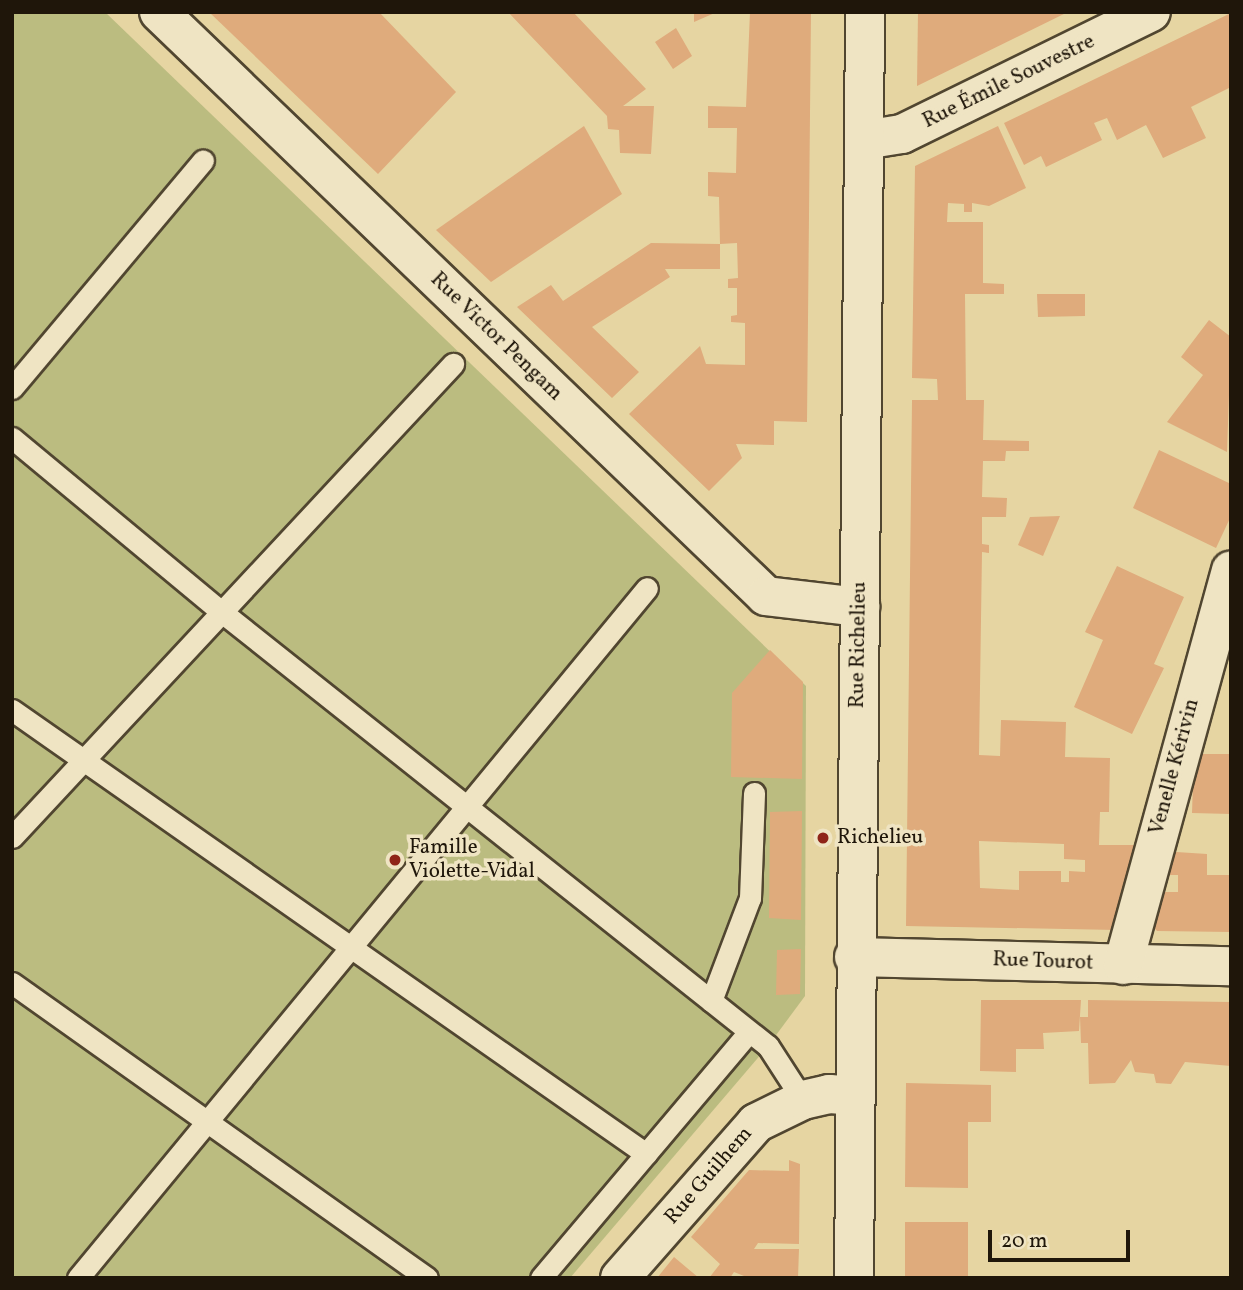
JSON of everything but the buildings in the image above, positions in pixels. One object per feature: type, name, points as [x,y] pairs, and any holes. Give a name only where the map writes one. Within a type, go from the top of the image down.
[{"type":"street","name":"Rue Victor Pengam","points":[[159,12],[766,596],[860,607]]},
{"type":"street","name":"Rue Richelieu","points":[[854,1278],[865,12]]},
{"type":"street","name":"Rue Émile Souvestre","points":[[864,140],[902,134],[1151,12]]},
{"type":"street","name":"Venelle Kérivin","points":[[1123,964],[1231,571]]},
{"type":"street","name":"Rue Tourot","points":[[855,957],[1231,966]]},
{"type":"street","name":"Rue Guilhem","points":[[620,1278],[756,1123],[803,1100],[829,1094],[855,1096]]},
{"type":"lane","points":[[12,388],[203,160]]},
{"type":"lane","points":[[12,837],[453,364]]},
{"type":"lane","points":[[12,438],[223,612],[768,1046],[803,1100]]},
{"type":"lane","points":[[78,1278],[206,1119],[647,588]]},
{"type":"lane","points":[[12,710],[348,948],[646,1154]]},
{"type":"lane","points":[[711,1001],[750,898],[754,793]]},
{"type":"lane","points":[[12,983],[427,1278]]},
{"type":"lane","points":[[541,1278],[749,1032]]},
{"type":"green space","points":[[12,12],[105,12],[806,686],[805,996],[768,1046],[570,1278],[12,1278]]},
{"type":"place","name":"Richelieu","points":[[823,838]]},
{"type":"place","name":"Famille Violette-Vidal","points":[[395,860]]}]
